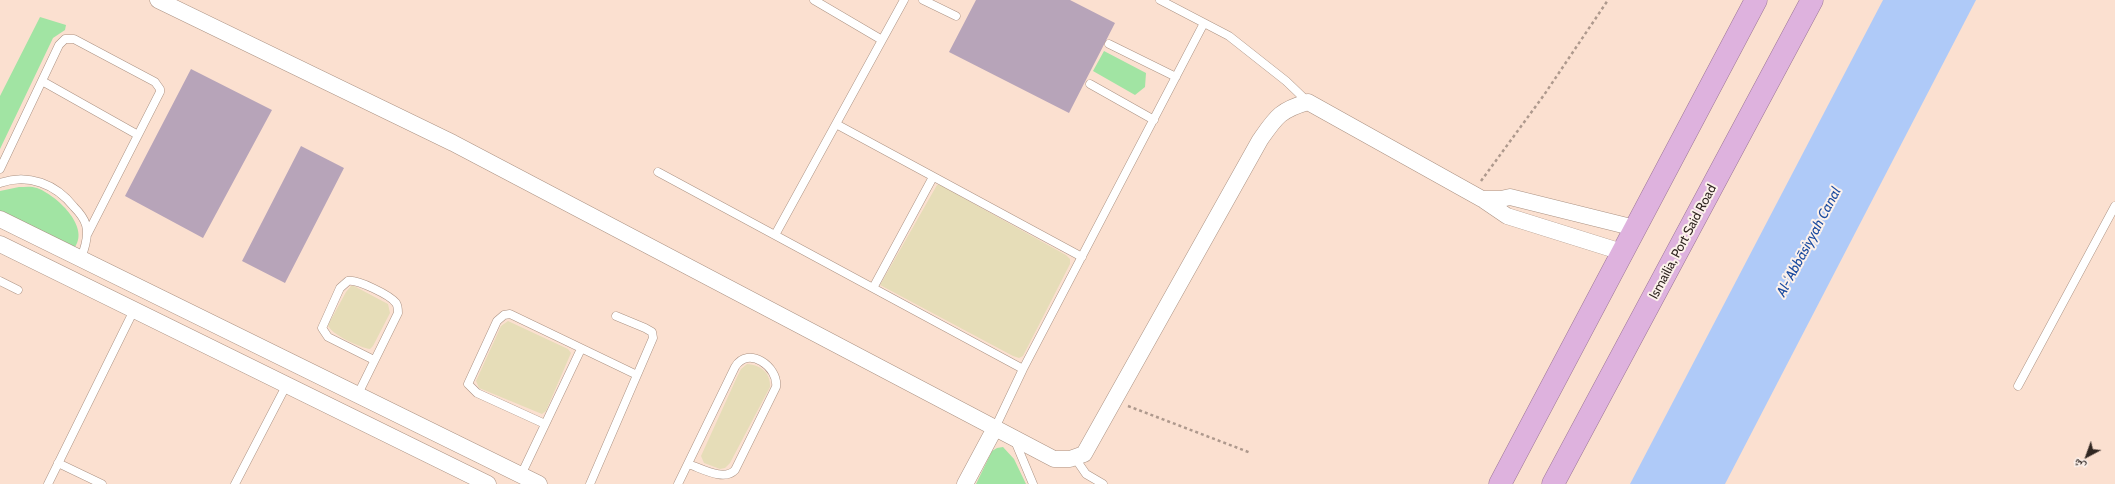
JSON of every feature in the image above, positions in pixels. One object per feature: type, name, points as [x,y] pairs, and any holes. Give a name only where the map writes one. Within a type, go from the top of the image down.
[{"type":"highway","points":[[1500,484],[1756,0]]},
{"type":"highway","name":"Ismailia, Port Said Road","points":[[1554,484],[1812,0]]},
{"type":"street","points":[[158,0],[453,143],[1054,459],[1070,459],[1084,454],[1260,140],[1275,117],[1292,107],[1308,102],[1462,187],[1507,216],[1622,252]]},
{"type":"street","points":[[1482,199],[1501,199],[1510,197],[1635,228]]},
{"type":"street","points":[[0,219],[538,484]]},
{"type":"street","points":[[0,244],[480,482]]},
{"type":"street","points":[[70,278],[81,258]]},
{"type":"street","points":[[286,386],[298,366]]},
{"type":"street","points":[[965,484],[995,428]]},
{"type":"lane","points":[[814,0],[882,40]]},
{"type":"lane","points":[[775,235],[904,0]]},
{"type":"lane","points":[[923,0],[956,16]]},
{"type":"lane","points":[[1160,0],[1229,36],[1286,80],[1308,102]]},
{"type":"lane","points":[[995,428],[1023,369],[1204,23]]},
{"type":"lane","points":[[0,169],[58,45],[69,39],[74,39],[155,82],[160,89],[160,92],[87,235]]},
{"type":"lane","points":[[1109,44],[1176,77]]},
{"type":"lane","points":[[42,81],[138,135]]},
{"type":"lane","points":[[1090,84],[1154,120]]},
{"type":"lane","points":[[836,124],[1082,257]]},
{"type":"lane","points":[[658,172],[1023,369]]},
{"type":"lane","points":[[873,288],[933,177]]},
{"type":"lane","points":[[0,183],[12,180],[30,179],[51,187],[72,204],[81,215],[86,225],[87,235],[81,258]]},
{"type":"lane","points":[[2018,386],[2115,206]]},
{"type":"lane","points":[[0,281],[18,290]]},
{"type":"lane","points":[[357,396],[398,313],[398,307],[391,299],[357,281],[348,281],[340,288],[322,328],[328,337],[374,360]]},
{"type":"lane","points":[[48,484],[134,310]]},
{"type":"lane","points":[[545,424],[477,392],[470,387],[469,380],[497,321],[507,314],[636,376]]},
{"type":"lane","points":[[590,484],[653,335],[645,328],[616,316]]},
{"type":"lane","points":[[521,476],[581,349]]},
{"type":"lane","points":[[678,484],[738,362],[741,359],[749,357],[767,365],[774,374],[776,388],[734,470],[729,475],[720,475],[688,464]]},
{"type":"lane","points":[[234,484],[286,386]]},
{"type":"lane","points":[[1014,438],[1033,484]]},
{"type":"lane","points":[[1075,458],[1086,474],[1103,484]]},
{"type":"lane","points":[[58,463],[102,484]]},
{"type":"path","points":[[1462,187],[1475,184],[1484,178],[1544,95],[1608,0]]},
{"type":"path","points":[[1115,400],[1144,414],[1251,453]]},
{"type":"green space","points":[[40,17],[66,25],[65,30],[53,38],[0,149],[0,96]]},
{"type":"green space","points":[[1104,51],[1146,73],[1145,87],[1135,95],[1093,71]]},
{"type":"green space","points":[[19,187],[37,188],[45,192],[53,197],[69,212],[75,221],[78,230],[78,239],[75,247],[73,248],[0,211],[0,191]]},
{"type":"green space","points":[[1003,447],[1014,459],[1026,484],[976,484],[992,451]]},
{"type":"sand","points":[[937,185],[940,185],[1066,255],[1070,259],[1070,264],[1023,356],[1019,358],[880,285]]},
{"type":"sand","points":[[351,286],[354,286],[388,304],[390,313],[370,349],[353,343],[340,336],[330,329],[328,325],[346,292]]},
{"type":"sand","points":[[508,321],[568,349],[571,353],[546,411],[542,414],[479,388],[476,381],[501,326]]},
{"type":"sand","points":[[747,364],[761,368],[767,374],[770,387],[730,463],[725,468],[720,469],[704,463],[701,456],[741,369]]},
{"type":"water","name":"Al-ʿAbbāsiyyah Canal","points":[[1883,0],[1976,0],[1725,484],[1630,484]]},
{"type":"building","points":[[976,0],[1070,0],[1115,23],[1069,113],[949,52]]},
{"type":"building","points":[[191,69],[272,110],[203,238],[125,196]]},
{"type":"building","points":[[301,146],[344,168],[285,283],[242,261]]}]
